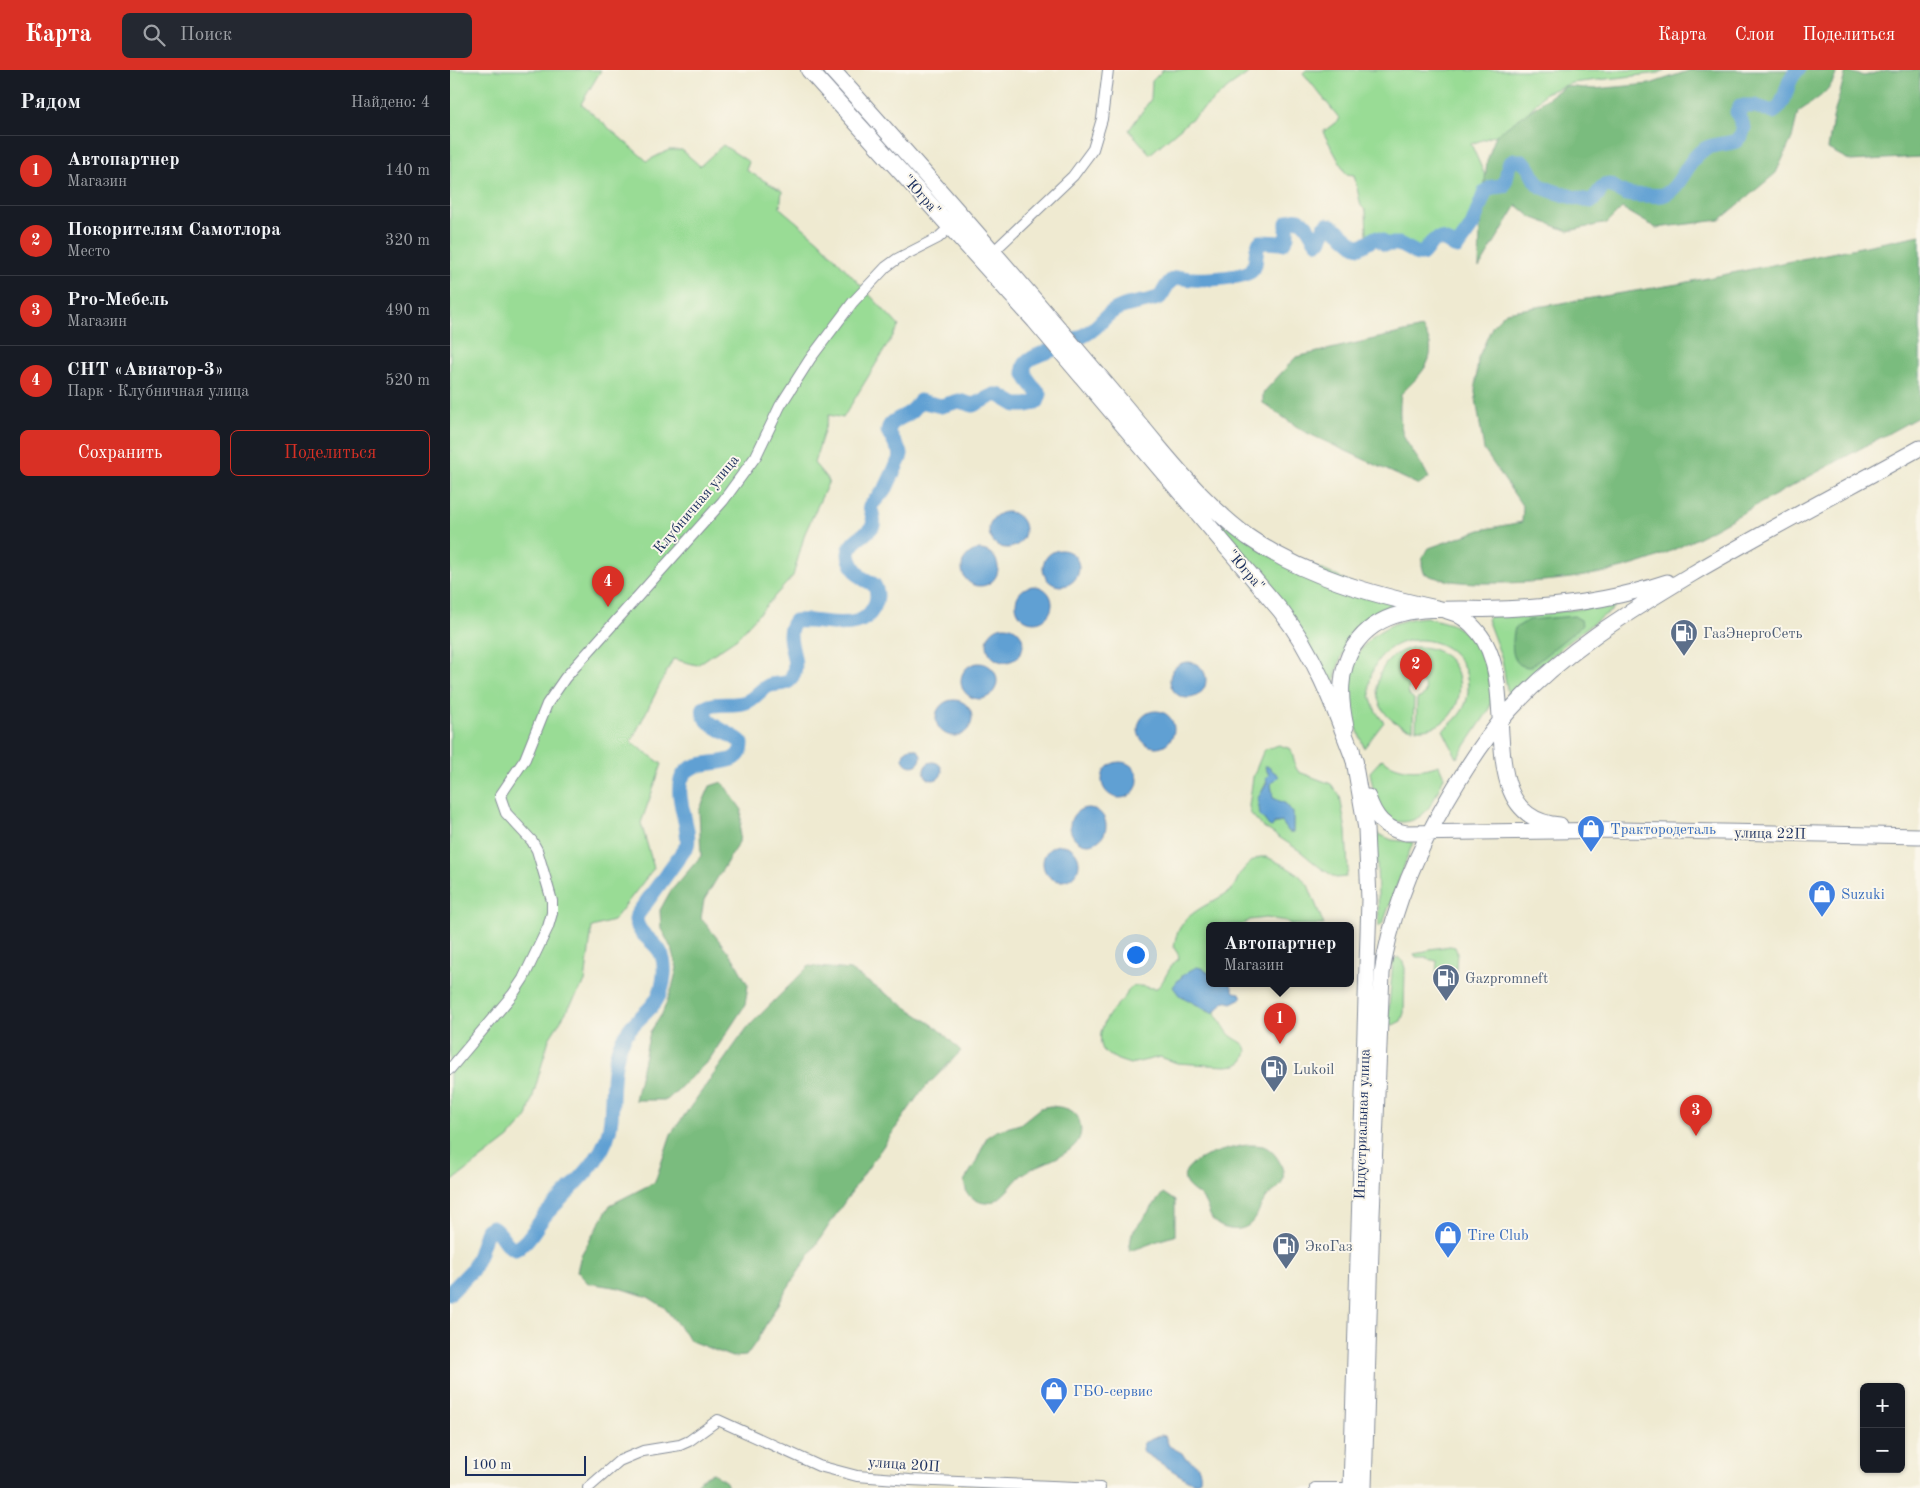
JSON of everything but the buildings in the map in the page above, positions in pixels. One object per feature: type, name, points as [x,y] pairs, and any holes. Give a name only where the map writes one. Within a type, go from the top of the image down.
[{"type":"highway","name":"\"Югра\"","points":[[809,70],[950,227],[1040,317]]},
{"type":"highway","name":"\"Югра\"","points":[[832,70],[992,253],[1040,317]]},
{"type":"highway","points":[[1040,317],[1082,366]]},
{"type":"highway","name":"\"Югра\"","points":[[1082,366],[1190,484],[1222,516],[1250,538],[1292,562],[1326,577],[1376,594],[1439,608]]},
{"type":"highway","name":"\"Югра\"","points":[[1082,366],[1290,622],[1317,669],[1337,714],[1354,762]]},
{"type":"main road","points":[[1354,762],[1341,696],[1342,679],[1348,658],[1358,641],[1373,626],[1390,617],[1409,611],[1439,608],[1536,607],[1604,598],[1671,580],[1721,557],[1920,448]]},
{"type":"main road","name":"Индустриальная улица","points":[[1364,1488],[1372,1215],[1382,973],[1395,914],[1429,833],[1464,773],[1501,720],[1534,686],[1580,646],[1617,620],[1721,557]]},
{"type":"main road","name":"улица 22П","points":[[1439,608],[1452,612],[1466,620],[1475,628],[1487,644],[1498,676],[1504,774],[1511,793],[1523,810],[1541,822],[1621,830]]},
{"type":"main road","name":"улица 22П","points":[[1354,762],[1378,820],[1397,831],[1406,833],[1621,830],[1920,836]]},
{"type":"main road","name":"Индустриальная улица","points":[[1351,1488],[1370,900],[1367,834],[1354,762]]},
{"type":"street","points":[[992,253],[1073,176],[1093,149],[1102,119],[1108,70]]},
{"type":"street","name":"Клубничная улица","points":[[450,1069],[513,994],[548,927],[552,913],[548,887],[537,850],[532,841],[506,813],[500,796],[525,759],[547,704],[565,678],[723,501],[756,456],[780,406],[805,366],[853,302],[886,267],[897,259],[938,238],[950,227]]},
{"type":"street","name":"улица 20П","points":[[588,1488],[619,1461],[644,1451],[684,1443],[698,1436],[718,1420],[820,1466],[849,1474],[903,1480],[1100,1488]]},
{"type":"street","points":[[1315,1488],[1351,1488]]},
{"type":"green space","points":[[450,70],[601,70],[581,104],[647,161],[669,150],[682,150],[700,166],[723,145],[749,162],[746,170],[782,191],[780,208],[819,241],[899,326],[843,418],[829,415],[814,463],[829,481],[805,533],[793,576],[737,638],[697,665],[673,659],[631,742],[662,764],[641,823],[654,868],[613,921],[592,927],[585,982],[549,1039],[527,1117],[509,1138],[450,1183]]},
{"type":"green space","points":[[1163,70],[1253,70],[1229,87],[1150,154],[1129,130],[1151,99],[1152,81]]},
{"type":"green space","points":[[1306,70],[1665,70],[1659,73],[1572,83],[1545,93],[1526,115],[1496,135],[1471,144],[1488,182],[1478,197],[1457,241],[1437,236],[1420,248],[1404,240],[1389,240],[1386,236],[1367,235],[1366,211],[1361,206],[1354,175],[1346,174],[1323,132],[1340,119],[1303,73]]},
{"type":"green space","points":[[1691,70],[1837,70],[1827,90],[1798,112],[1792,138],[1776,173],[1720,220],[1656,228],[1622,208],[1607,223],[1568,231],[1531,217],[1517,205],[1479,268],[1480,229],[1487,161],[1496,135],[1565,86],[1594,89],[1650,84]]},
{"type":"green space","points":[[1887,70],[1920,70],[1920,157],[1851,161],[1828,149],[1833,118],[1846,71],[1864,76]]},
{"type":"green space","points":[[1920,235],[1920,416],[1692,541],[1634,565],[1578,577],[1521,582],[1462,582],[1432,577],[1424,573],[1422,565],[1423,556],[1429,548],[1480,530],[1522,522],[1523,507],[1484,450],[1475,392],[1478,358],[1493,325],[1506,312],[1678,284]]},
{"type":"green space","points":[[1422,328],[1428,338],[1430,356],[1422,372],[1401,394],[1400,405],[1400,418],[1404,436],[1429,478],[1419,485],[1303,431],[1263,403],[1263,393],[1296,357]]},
{"type":"green space","points":[[1084,366],[1220,523],[1402,606],[1375,616],[1355,634],[1341,658],[1334,685],[1332,685]]},
{"type":"green space","points":[[1610,605],[1615,606],[1611,611],[1561,648],[1519,689],[1508,695],[1502,659],[1487,619],[1490,616],[1527,616]]},
{"type":"green space","points":[[1574,616],[1581,620],[1582,625],[1531,667],[1524,666],[1515,659],[1513,641],[1515,628],[1529,620]]},
{"type":"green space","points":[[1426,617],[1451,624],[1466,633],[1477,644],[1486,659],[1492,698],[1489,710],[1457,758],[1443,730],[1458,717],[1467,700],[1468,686],[1464,667],[1454,653],[1440,644],[1424,640],[1407,641],[1392,647],[1379,659],[1371,676],[1370,695],[1376,712],[1384,722],[1364,748],[1353,718],[1349,700],[1349,682],[1352,666],[1368,641],[1380,631],[1409,619]]},
{"type":"green space","points":[[1414,647],[1434,650],[1449,659],[1457,673],[1460,688],[1457,704],[1448,717],[1435,727],[1416,729],[1417,699],[1425,693],[1423,683],[1416,681],[1409,685],[1409,695],[1414,699],[1413,729],[1397,723],[1386,714],[1379,702],[1377,688],[1380,675],[1387,663],[1398,653]]},
{"type":"green space","points":[[1279,745],[1291,749],[1296,768],[1299,772],[1331,784],[1340,796],[1346,831],[1348,870],[1346,877],[1336,878],[1262,826],[1251,814],[1249,806],[1253,777],[1266,749]],"holes":[[[1267,766],[1279,776],[1271,784],[1273,798],[1286,804],[1293,813],[1293,832],[1289,832],[1282,822],[1274,824],[1265,821],[1259,806],[1259,797],[1269,775],[1265,767]]]},
{"type":"green space","points":[[1382,759],[1410,770],[1439,765],[1444,777],[1426,811],[1418,818],[1402,822],[1387,817],[1382,811],[1375,796],[1370,772]]},
{"type":"green space","points":[[722,782],[742,810],[739,842],[704,900],[701,918],[733,958],[748,985],[745,1005],[709,1060],[667,1100],[635,1100],[650,1032],[662,1014],[677,968],[673,952],[661,928],[660,910],[670,892],[701,856],[699,811],[710,786]]},
{"type":"green space","points":[[1376,833],[1392,840],[1413,842],[1383,923],[1379,927]]},
{"type":"green space","points":[[1260,857],[1267,857],[1299,875],[1308,885],[1323,922],[1287,922],[1266,918],[1247,922],[1206,922],[1206,971],[1201,968],[1183,975],[1176,983],[1187,999],[1209,1012],[1216,1011],[1218,1008],[1215,1015],[1229,1034],[1246,1047],[1246,1055],[1243,1061],[1237,1065],[1226,1066],[1177,1063],[1160,1057],[1130,1064],[1104,1052],[1101,1044],[1102,1030],[1113,1009],[1125,997],[1130,988],[1136,986],[1157,988],[1179,959],[1174,948],[1176,936],[1186,919],[1202,907],[1230,891],[1240,874],[1251,862]]},
{"type":"green space","points":[[1450,946],[1455,947],[1457,952],[1455,987],[1439,987],[1439,978],[1436,975],[1437,961],[1427,959],[1427,957],[1416,957],[1414,954]]},
{"type":"green space","points":[[1398,957],[1403,962],[1405,968],[1404,1013],[1401,1021],[1393,1025],[1389,1023],[1388,1019],[1393,961]]},
{"type":"green space","points":[[809,966],[850,970],[939,1029],[961,1051],[920,1093],[841,1207],[783,1295],[746,1356],[732,1357],[691,1341],[664,1307],[648,1297],[620,1288],[588,1283],[577,1271],[581,1255],[610,1205],[655,1182],[671,1134],[747,1028]]},
{"type":"green space","points":[[1050,1106],[1067,1109],[1077,1116],[1081,1132],[1078,1141],[1072,1148],[1023,1174],[1003,1195],[994,1201],[982,1203],[967,1194],[964,1181],[975,1164],[987,1137],[996,1131],[1020,1124],[1040,1108]]},
{"type":"green space","points":[[1247,1145],[1263,1146],[1273,1152],[1280,1163],[1283,1181],[1265,1199],[1249,1225],[1240,1229],[1226,1228],[1214,1221],[1202,1198],[1186,1183],[1185,1175],[1188,1168],[1196,1161],[1218,1152]]},
{"type":"green space","points":[[1163,1193],[1175,1201],[1175,1236],[1129,1251],[1132,1233]]},
{"type":"green space","points":[[713,1473],[726,1482],[728,1488],[695,1488],[702,1478]]},
{"type":"water","points":[[1007,512],[1014,513],[1020,517],[1024,523],[1024,537],[1020,543],[1014,547],[1007,548],[1000,547],[994,543],[990,537],[989,530],[990,523],[994,517],[1000,513]]},
{"type":"water","points":[[980,550],[987,551],[993,555],[997,561],[997,575],[993,581],[987,585],[980,586],[973,585],[967,581],[963,575],[962,568],[963,561],[967,555],[973,551]]},
{"type":"water","points":[[1061,550],[1068,551],[1074,555],[1078,561],[1078,575],[1074,581],[1068,585],[1061,586],[1054,585],[1048,581],[1044,575],[1043,568],[1044,561],[1048,555],[1054,551]]},
{"type":"water","points":[[1034,586],[1041,587],[1047,591],[1051,597],[1051,611],[1047,617],[1041,621],[1034,622],[1027,621],[1021,617],[1017,611],[1016,604],[1017,597],[1021,591],[1027,587]]},
{"type":"water","points":[[1005,626],[1012,627],[1018,631],[1022,637],[1022,651],[1018,657],[1012,661],[1005,662],[998,661],[992,657],[988,651],[987,644],[988,637],[992,631],[998,627]]},
{"type":"water","points":[[1188,662],[1195,663],[1201,667],[1205,673],[1205,687],[1201,693],[1195,697],[1188,698],[1181,697],[1175,693],[1171,687],[1170,680],[1171,673],[1175,667],[1181,663]]},
{"type":"water","points":[[979,663],[986,664],[992,668],[996,674],[996,688],[992,694],[986,698],[979,699],[972,698],[966,694],[962,688],[961,681],[962,674],[966,668],[972,664]]},
{"type":"water","points":[[954,700],[961,701],[967,705],[971,711],[971,725],[967,731],[961,735],[954,736],[947,735],[941,731],[937,725],[936,718],[937,711],[941,705],[947,701]]},
{"type":"water","points":[[1156,711],[1163,712],[1169,716],[1173,722],[1173,736],[1169,742],[1163,746],[1156,747],[1149,746],[1143,742],[1139,736],[1138,729],[1139,722],[1143,716],[1149,712]]},
{"type":"water","points":[[908,748],[916,748],[921,753],[919,764],[908,766],[903,761],[903,753]]},
{"type":"water","points":[[929,762],[937,762],[942,767],[940,778],[929,780],[924,775],[924,767]]},
{"type":"water","points":[[1120,762],[1127,763],[1133,767],[1137,773],[1137,787],[1133,793],[1127,797],[1120,798],[1113,797],[1107,793],[1103,787],[1102,780],[1103,773],[1107,767],[1113,763]]},
{"type":"water","points":[[1265,766],[1279,776],[1271,784],[1273,798],[1286,804],[1293,813],[1293,832],[1289,832],[1282,822],[1274,823],[1272,827],[1269,826],[1260,816],[1258,798],[1267,783],[1266,778],[1269,775]]},
{"type":"water","points":[[1088,808],[1095,809],[1101,813],[1105,819],[1105,833],[1101,839],[1095,843],[1088,844],[1081,843],[1075,839],[1071,833],[1070,826],[1071,819],[1075,813],[1081,809]]},
{"type":"water","points":[[1061,845],[1068,846],[1074,850],[1078,856],[1078,870],[1074,876],[1068,880],[1061,881],[1054,880],[1048,876],[1044,870],[1043,863],[1044,856],[1048,850],[1054,846]]},
{"type":"water","points":[[1197,967],[1201,968],[1206,971],[1206,987],[1232,987],[1234,992],[1240,993],[1242,998],[1232,1003],[1224,1001],[1212,1013],[1179,995],[1173,987]]},
{"type":"water","points":[[1161,1435],[1165,1436],[1169,1446],[1182,1453],[1185,1458],[1197,1466],[1200,1472],[1200,1480],[1196,1483],[1189,1481],[1143,1452],[1143,1443]]},
{"type":"waterway","points":[[450,1293],[472,1270],[487,1230],[492,1227],[511,1247],[515,1249],[520,1246],[547,1213],[578,1182],[604,1146],[609,1132],[614,1071],[621,1043],[626,1033],[653,1005],[662,988],[664,963],[661,954],[658,948],[642,933],[636,920],[637,915],[687,846],[688,838],[681,800],[681,782],[684,774],[691,768],[728,761],[735,758],[740,752],[742,743],[711,724],[706,719],[704,708],[714,705],[746,702],[768,686],[790,680],[795,663],[790,634],[795,621],[856,622],[866,617],[874,608],[877,596],[874,585],[859,575],[852,564],[849,554],[856,540],[868,532],[873,525],[870,506],[886,488],[900,458],[901,454],[888,431],[891,424],[912,411],[920,401],[941,406],[959,401],[973,405],[994,395],[999,395],[1016,405],[1027,405],[1037,402],[1040,394],[1024,371],[1025,364],[1033,358],[1085,335],[1115,310],[1160,297],[1167,285],[1176,278],[1223,278],[1251,271],[1255,265],[1260,242],[1283,243],[1287,237],[1287,223],[1293,220],[1302,221],[1317,242],[1321,240],[1324,228],[1327,225],[1332,226],[1356,246],[1360,247],[1375,238],[1385,244],[1399,244],[1418,254],[1422,254],[1432,242],[1438,239],[1442,239],[1457,247],[1472,226],[1485,192],[1492,187],[1503,186],[1509,164],[1513,161],[1524,163],[1539,185],[1580,199],[1592,201],[1604,186],[1610,185],[1631,195],[1662,195],[1668,193],[1692,161],[1703,150],[1711,146],[1736,141],[1741,135],[1744,128],[1737,112],[1740,106],[1755,106],[1773,112],[1778,108],[1782,103],[1790,80],[1798,70]]},
{"type":"place","name":"СНТ «Авиатор-3»","points":[[608,607]]},
{"type":"place","name":"ГазЭнергоСеть","points":[[1684,657]]},
{"type":"place","name":"Покорителям Самотлора","points":[[1416,690]]},
{"type":"place","name":"Трактородеталь","points":[[1591,853]]},
{"type":"place","name":"Suzuki","points":[[1822,918]]},
{"type":"place","name":"Gazpromneft","points":[[1446,1002]]},
{"type":"place","name":"Автопартнер","points":[[1280,1044]]},
{"type":"place","name":"Lukoil","points":[[1274,1093]]},
{"type":"place","name":"Pro-Мебель","points":[[1696,1136]]},
{"type":"place","name":"Tire Club","points":[[1448,1259]]},
{"type":"place","name":"ЭкоГаз","points":[[1286,1270]]},
{"type":"place","name":"ГБО-сервис","points":[[1054,1415]]}]
